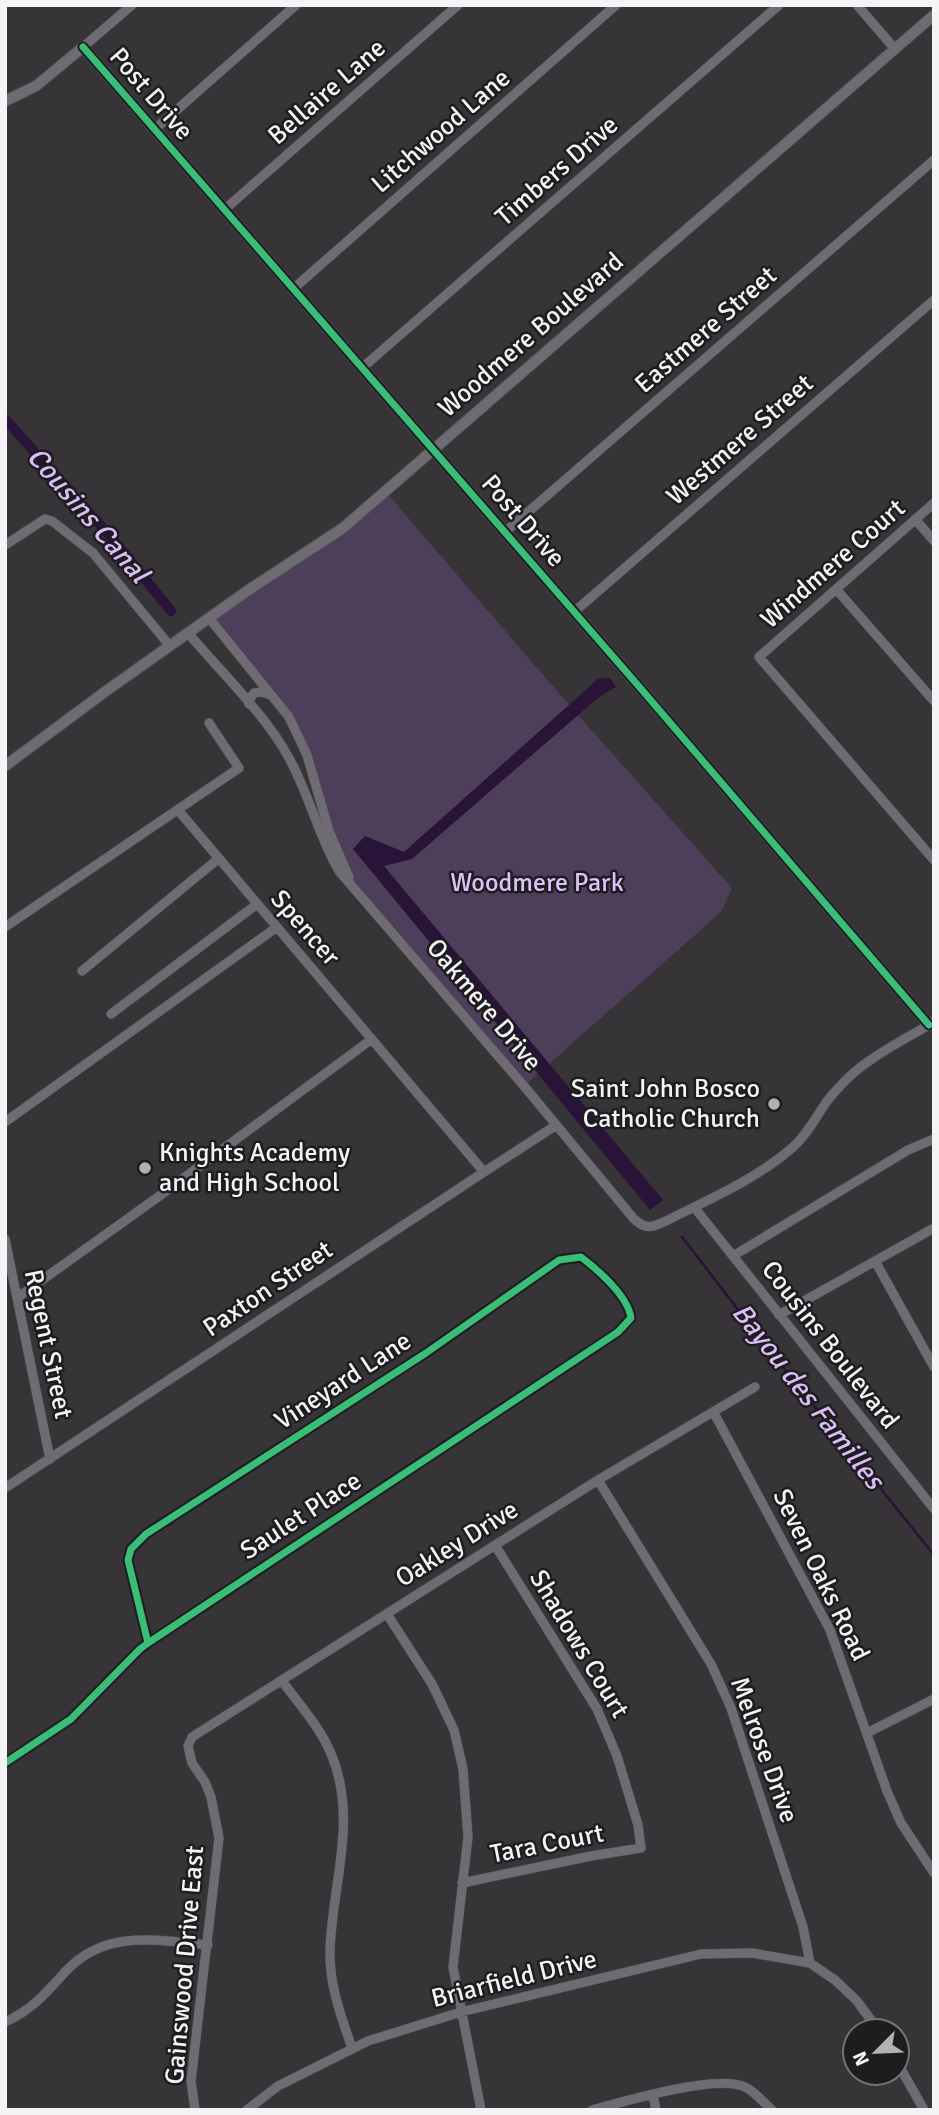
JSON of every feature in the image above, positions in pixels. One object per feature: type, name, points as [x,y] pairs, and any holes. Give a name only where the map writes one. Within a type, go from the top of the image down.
[{"type":"street","points":[[5,102],[36,86],[132,5]]},
{"type":"street","points":[[155,130],[296,5]]},
{"type":"street","name":"Bellaire Lane","points":[[224,210],[458,5]]},
{"type":"street","name":"Litchwood Lane","points":[[293,289],[616,5]]},
{"type":"street","name":"Timbers Drive","points":[[362,368],[779,5]]},
{"type":"street","points":[[857,5],[895,49]]},
{"type":"street","name":"Woodmere Boulevard","points":[[5,766],[209,618],[343,528],[934,15]]},
{"type":"street","name":"Post Drive","points":[[83,47],[932,1023]]},
{"type":"street","name":"Eastmere Street","points":[[505,533],[934,160]]},
{"type":"street","name":"Westmere Street","points":[[574,612],[934,300]]},
{"type":"street","name":"Windmere Court","points":[[934,503],[760,657],[934,860]]},
{"type":"street","points":[[5,545],[45,519],[52,521],[93,553],[170,646]]},
{"type":"street","points":[[915,519],[934,541]]},
{"type":"street","points":[[836,589],[934,701]]},
{"type":"street","name":"Oakmere Drive","points":[[209,618],[289,717],[315,780],[329,831],[355,888]]},
{"type":"street","name":"Oakmere Drive","points":[[188,633],[279,741],[290,759],[339,871],[640,1224],[655,1226],[694,1207],[741,1182],[793,1147],[827,1102],[854,1073],[880,1053],[932,1023]]},
{"type":"street","points":[[249,705],[250,695],[254,693],[273,695]]},
{"type":"street","points":[[5,927],[239,768],[209,723]]},
{"type":"street","name":"Spencer","points":[[178,810],[484,1172]]},
{"type":"street","points":[[82,971],[218,859]]},
{"type":"street","points":[[111,1014],[257,904]]},
{"type":"street","points":[[5,1122],[277,927]]},
{"type":"street","points":[[17,1298],[372,1039]]},
{"type":"street","name":"Paxton Street","points":[[5,1488],[555,1126]]},
{"type":"street","points":[[733,1256],[908,1150],[934,1139]]},
{"type":"street","name":"Cousins Boulevard","points":[[694,1207],[934,1509]]},
{"type":"street","points":[[779,1315],[934,1228]]},
{"type":"street","name":"Regent Street","points":[[5,1238],[50,1459]]},
{"type":"street","name":"Saulet Place","points":[[5,1763],[71,1718],[148,1643],[618,1332],[631,1318],[630,1310],[602,1274],[581,1257]]},
{"type":"street","name":"Vineyard Lane","points":[[148,1643],[128,1560],[131,1549],[146,1534],[426,1353],[559,1260],[581,1257]]},
{"type":"street","points":[[875,1261],[934,1367]]},
{"type":"street","name":"Oakley Drive","points":[[188,1746],[192,1737],[495,1545],[755,1387]]},
{"type":"street","name":"Seven Oaks Road","points":[[714,1413],[830,1630],[887,1791],[901,1822],[934,1873]]},
{"type":"street","name":"Melrose Drive","points":[[598,1480],[711,1664],[731,1708],[803,1927],[810,1963]]},
{"type":"street","name":"Shadows Court","points":[[495,1545],[597,1709],[617,1756],[638,1825],[641,1848]]},
{"type":"street","points":[[387,1614],[432,1684],[454,1730],[463,1769],[468,1837],[453,1967],[481,2110]]},
{"type":"street","points":[[282,1681],[320,1733],[332,1755],[338,1777],[344,1828],[342,1862],[333,1913],[331,1981],[352,2048]]},
{"type":"street","points":[[867,1732],[934,1699]]},
{"type":"street","name":"Gainswood Drive East","points":[[188,1746],[192,1763],[211,1797],[219,1838],[191,2081],[195,2110]]},
{"type":"street","name":"Tara Court","points":[[462,1883],[641,1848]]},
{"type":"street","points":[[5,2022],[32,2007],[79,1959],[103,1945],[154,1940],[208,1945]]},
{"type":"street","name":"Briarfield Drive","points":[[247,2110],[278,2086],[352,2048],[461,2012],[701,1954],[752,1953],[810,1963]]},
{"type":"street","points":[[810,1963],[835,1980],[868,2017]]},
{"type":"street","points":[[592,2110],[690,2085],[723,2084],[746,2086],[772,2110]]},
{"type":"street","points":[[911,2087],[923,2110]]},
{"type":"street","points":[[653,2095],[656,2110]]},
{"type":"green space","name":"Woodmere Park","points":[[386,492],[563,698],[732,888],[721,912],[524,1086],[355,888],[344,867],[298,735],[209,618]]},
{"type":"shaded area","points":[[610,678],[616,687],[599,697],[412,859],[384,866],[663,1200],[650,1210],[353,849],[365,836],[404,852],[598,679]]},
{"type":"waterway","name":"Cousins Canal","points":[[5,419],[111,537],[171,611]]},
{"type":"waterway","name":"Bayou des Familles","points":[[682,1237],[934,1555]]},
{"type":"cycle path","points":[[83,47],[636,683],[929,1025]]},
{"type":"cycle path","points":[[5,1763],[71,1719],[148,1643],[618,1332],[631,1318],[618,1292],[581,1257],[559,1260],[426,1353],[146,1534],[131,1549],[128,1560],[148,1643]]},
{"type":"place","name":"Saint John Bosco Catholic Church","points":[[774,1104]]},
{"type":"place","name":"Knights Academy and High School","points":[[145,1168]]}]
